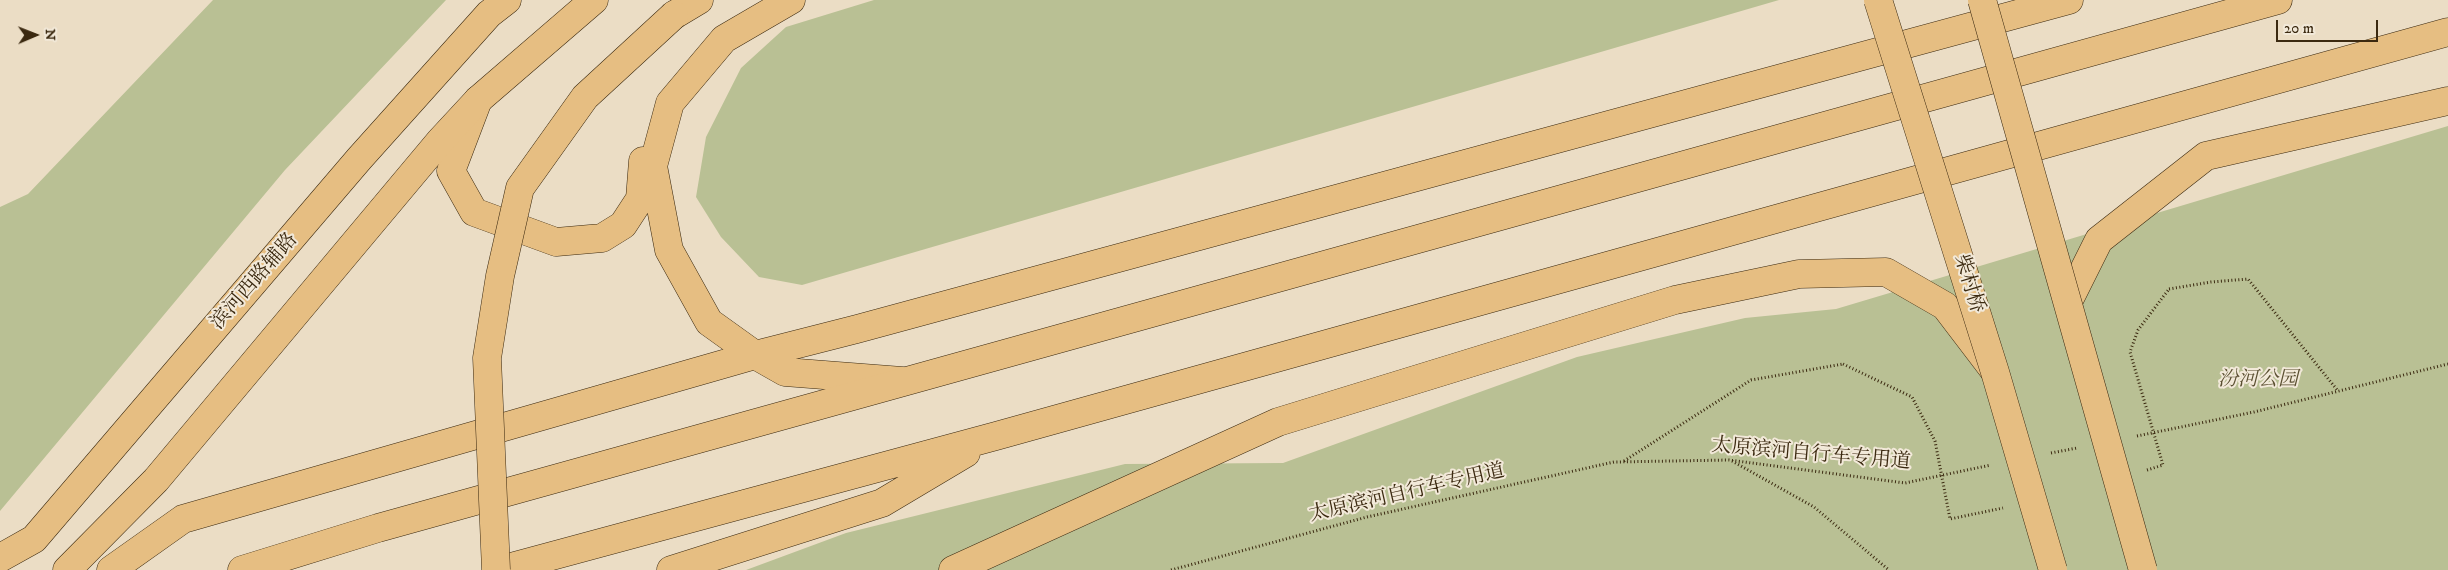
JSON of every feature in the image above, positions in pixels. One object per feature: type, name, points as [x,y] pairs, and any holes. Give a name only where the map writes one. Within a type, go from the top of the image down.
[{"type":"main road","name":"滨河西路辅路","points":[[0,558],[34,539],[359,159],[489,14],[507,0]]},
{"type":"main road","points":[[67,570],[156,480],[434,149],[478,100],[594,0]]},
{"type":"main road","points":[[496,570],[488,358],[500,276],[520,188],[585,97],[674,14],[700,0]]},
{"type":"main road","points":[[478,100],[451,171],[474,212],[556,242],[602,238],[624,225],[640,199],[646,135],[670,103],[724,39],[791,0]]},
{"type":"main road","name":"柴村桥","points":[[1878,0],[1995,372],[2053,570]]},
{"type":"main road","points":[[1982,0],[2143,570]]},
{"type":"main road","points":[[111,570],[183,519],[755,354],[857,329],[2069,0]]},
{"type":"main road","points":[[242,570],[378,528],[2278,0]]},
{"type":"main road","points":[[500,570],[996,436],[2448,32]]},
{"type":"main road","points":[[2068,302],[2099,240],[2206,156],[2448,101]]},
{"type":"main road","points":[[670,103],[653,166],[670,250],[709,322],[785,372],[906,382]]},
{"type":"main road","points":[[953,570],[1278,422],[1675,300],[1798,274],[1886,272],[1945,306],[1995,372]]},
{"type":"main road","points":[[671,570],[882,502],[996,436]]},
{"type":"path","points":[[2118,480],[2163,465],[2130,352],[2138,330],[2169,289],[2211,282],[2248,279],[2338,391]]},
{"type":"path","points":[[1623,462],[1751,380],[1843,364],[1912,397],[1935,441],[1950,519],[2033,501]]},
{"type":"path","points":[[2128,438],[2254,412],[2448,364]]},
{"type":"path","points":[[2041,455],[2080,448]]},
{"type":"path","points":[[1729,460],[1814,506],[1889,570]]},
{"type":"path","name":"太原滨河自行车专用道","points":[[1171,570],[1367,518],[1614,462],[1729,460],[1905,483],[1992,465]]},
{"type":"green space","points":[[213,0],[446,0],[285,170],[0,511],[0,207],[28,194]]},
{"type":"green space","points":[[874,0],[1779,0],[802,285],[759,277],[721,237],[696,197],[706,137],[741,68],[786,27]]},
{"type":"green space","name":"汾河公园","points":[[2448,126],[2448,570],[746,570],[846,533],[1125,464],[1283,463],[1577,357],[1745,318],[1836,309]]}]
